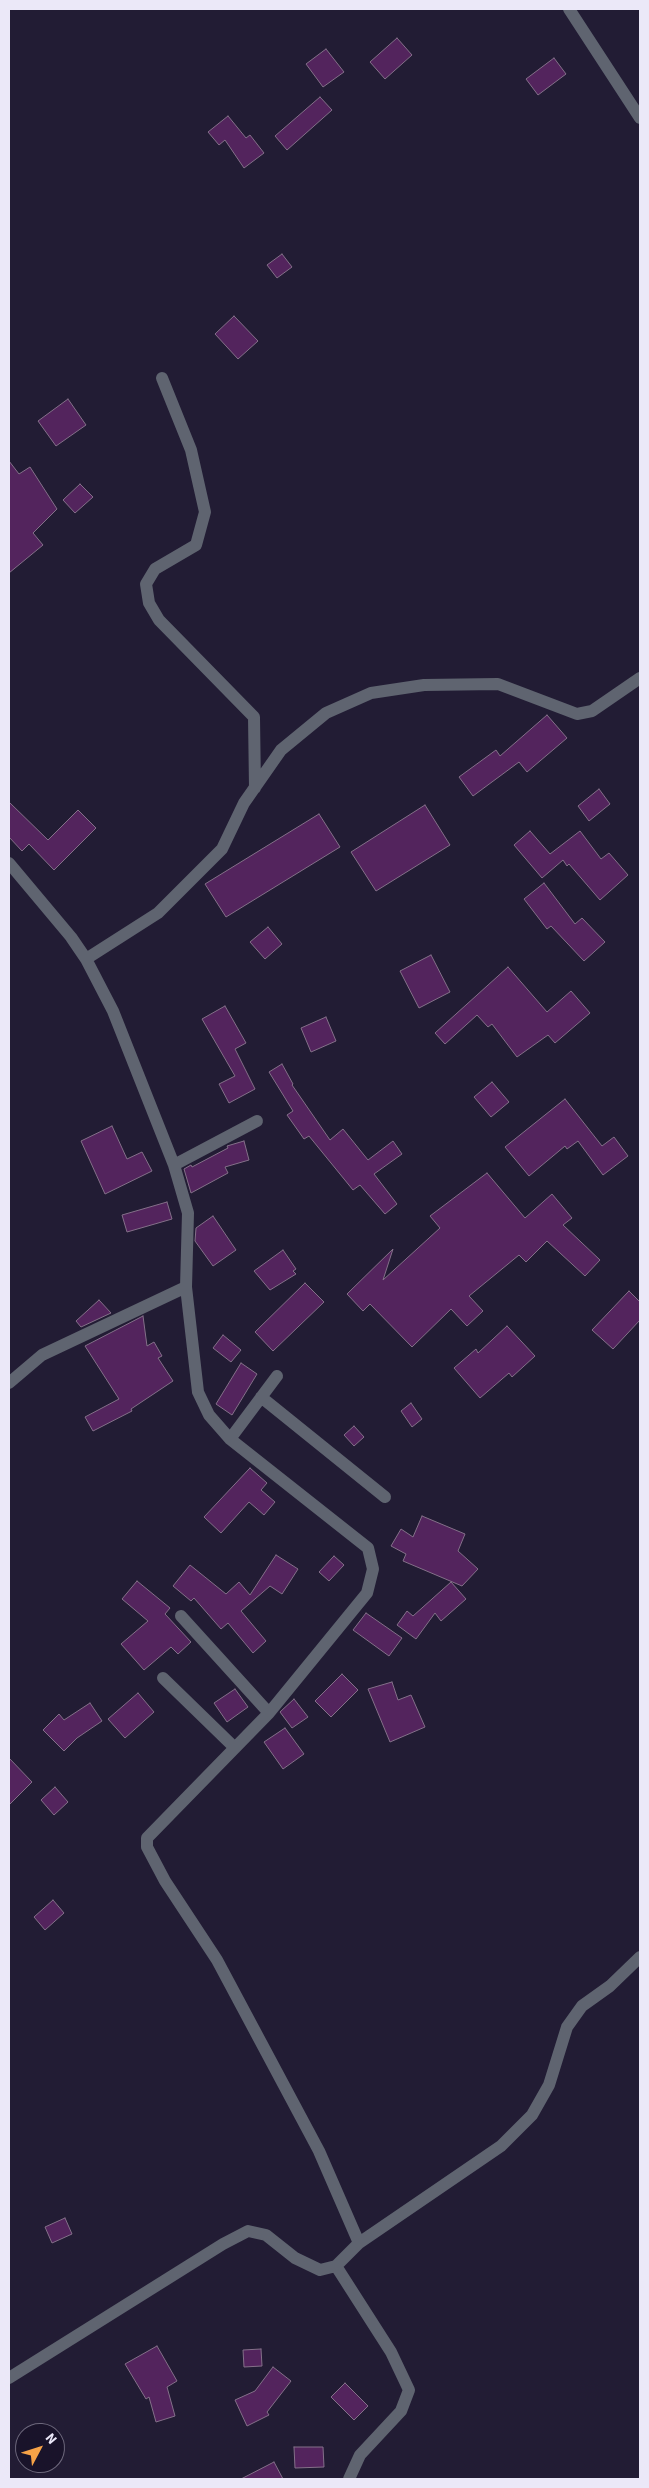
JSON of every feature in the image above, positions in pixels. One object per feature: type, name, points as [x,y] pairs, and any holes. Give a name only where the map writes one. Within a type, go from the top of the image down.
[{"type":"street","points":[[569,9],[640,118]]},
{"type":"street","points":[[162,378],[191,450],[205,512],[196,545],[155,569],[146,584],[148,604],[160,620],[254,717],[255,788]]},
{"type":"street","points":[[86,959],[158,913],[222,848],[244,803],[281,750],[326,713],[371,693],[424,685],[498,684],[577,714],[592,711],[640,678]]},
{"type":"street","points":[[9,863],[71,937],[86,959],[113,1011],[174,1165],[188,1213],[186,1286],[198,1392],[209,1415],[230,1439],[368,1548],[373,1568],[367,1593],[269,1713],[147,1838],[147,1847],[165,1881],[217,1960],[319,2151],[359,2243]]},
{"type":"street","points":[[174,1165],[257,1121]]},
{"type":"street","points":[[9,1383],[42,1355],[186,1286]]},
{"type":"street","points":[[230,1439],[277,1376]]},
{"type":"street","points":[[261,1397],[385,1497]]},
{"type":"street","points":[[181,1616],[269,1713]]},
{"type":"street","points":[[163,1678],[235,1748]]},
{"type":"street","points":[[9,2378],[223,2244],[248,2231],[266,2235],[295,2258],[320,2270],[336,2266],[359,2243],[501,2146],[532,2115],[549,2085],[567,2027],[582,2006],[610,1986],[640,1957]]},
{"type":"street","points":[[336,2266],[391,2352],[409,2390],[401,2411],[360,2455],[349,2479]]},
{"type":"building","points":[[397,38],[412,55],[385,79],[370,62]]},
{"type":"building","points":[[326,49],[344,72],[323,87],[306,64]]},
{"type":"building","points":[[554,58],[566,74],[538,95],[526,79]]},
{"type":"building","points":[[320,97],[332,110],[287,150],[275,136]]},
{"type":"building","points":[[228,116],[246,138],[250,135],[264,153],[244,168],[225,140],[219,145],[208,132]]},
{"type":"building","points":[[282,254],[292,267],[277,278],[267,265]]},
{"type":"building","points":[[234,316],[258,341],[238,359],[215,334]]},
{"type":"building","points":[[68,399],[86,425],[56,446],[38,421]]},
{"type":"building","points":[[9,461],[19,474],[30,467],[57,509],[33,533],[43,545],[9,573]]},
{"type":"building","points":[[80,484],[93,497],[75,513],[63,500]]},
{"type":"building","points":[[547,715],[567,738],[527,772],[519,762],[473,796],[459,777],[496,750],[500,756]]},
{"type":"building","points":[[599,789],[610,804],[589,821],[578,806]]},
{"type":"building","points":[[9,802],[48,840],[78,810],[96,828],[54,870],[29,844],[22,851],[9,837]]},
{"type":"building","points":[[425,805],[450,845],[376,891],[351,852]]},
{"type":"building","points":[[319,814],[340,847],[226,917],[205,884]]},
{"type":"building","points":[[530,831],[550,854],[580,831],[601,859],[609,853],[628,875],[600,900],[569,864],[567,866],[563,860],[542,878],[514,845]]},
{"type":"building","points":[[544,883],[575,924],[582,918],[605,942],[584,961],[551,926],[547,929],[524,899]]},
{"type":"building","points":[[268,927],[282,944],[265,959],[250,942]]},
{"type":"building","points":[[431,955],[450,992],[419,1008],[400,971]]},
{"type":"building","points":[[508,967],[547,1012],[571,991],[590,1013],[555,1043],[548,1035],[517,1057],[492,1024],[488,1027],[477,1015],[445,1044],[435,1033]]},
{"type":"building","points":[[225,1006],[246,1043],[235,1049],[255,1089],[229,1103],[219,1084],[235,1076],[202,1019]]},
{"type":"building","points":[[326,1017],[336,1041],[311,1052],[301,1028]]},
{"type":"building","points":[[282,1064],[292,1085],[330,1140],[343,1129],[368,1160],[393,1141],[402,1154],[374,1174],[397,1204],[385,1214],[360,1185],[353,1190],[309,1136],[304,1139],[287,1115],[293,1111],[269,1072]]},
{"type":"building","points":[[492,1082],[509,1102],[491,1117],[474,1097]]},
{"type":"building","points":[[565,1099],[602,1146],[614,1137],[628,1156],[603,1175],[578,1141],[567,1149],[565,1146],[529,1176],[505,1147]]},
{"type":"building","points":[[112,1126],[127,1159],[142,1152],[152,1171],[105,1194],[81,1141]]},
{"type":"building","points":[[244,1141],[249,1160],[225,1167],[228,1173],[191,1193],[184,1169],[191,1165],[192,1167],[228,1148],[227,1146]]},
{"type":"building","points":[[487,1173],[525,1218],[552,1194],[572,1218],[563,1225],[600,1260],[585,1276],[547,1241],[526,1262],[519,1255],[469,1296],[483,1311],[467,1326],[451,1309],[412,1347],[370,1304],[363,1311],[347,1294],[393,1249],[383,1280],[440,1228],[430,1216]]},
{"type":"building","points":[[167,1202],[172,1219],[127,1232],[122,1215]]},
{"type":"building","points":[[213,1216],[236,1250],[213,1266],[195,1241],[196,1228]]},
{"type":"building","points":[[283,1250],[296,1269],[293,1271],[296,1274],[270,1290],[254,1271]]},
{"type":"building","points":[[305,1283],[324,1302],[273,1351],[255,1332]]},
{"type":"building","points":[[629,1291],[640,1302],[640,1320],[613,1349],[592,1330]]},
{"type":"building","points":[[99,1300],[111,1313],[81,1327],[76,1321]]},
{"type":"building","points":[[143,1316],[147,1346],[154,1342],[162,1356],[158,1358],[173,1381],[131,1409],[132,1411],[93,1431],[85,1417],[119,1399],[85,1346]]},
{"type":"building","points":[[507,1326],[535,1356],[512,1377],[509,1373],[480,1398],[454,1368],[476,1349],[478,1353]]},
{"type":"building","points":[[223,1335],[241,1350],[231,1362],[213,1348]]},
{"type":"building","points":[[241,1363],[257,1374],[232,1415],[216,1404]]},
{"type":"building","points":[[411,1403],[422,1419],[412,1427],[401,1411]]},
{"type":"building","points":[[354,1426],[364,1437],[354,1446],[344,1435]]},
{"type":"building","points":[[250,1468],[267,1483],[261,1490],[275,1502],[264,1515],[249,1502],[221,1533],[204,1517]]},
{"type":"building","points":[[422,1516],[465,1534],[458,1551],[478,1569],[462,1586],[403,1561],[406,1554],[391,1546],[401,1529],[413,1537]]},
{"type":"building","points":[[276,1555],[298,1569],[282,1594],[270,1586],[241,1611],[266,1641],[253,1653],[228,1623],[221,1629],[194,1598],[191,1601],[173,1586],[190,1565],[226,1594],[239,1582],[250,1595]]},
{"type":"building","points":[[334,1556],[344,1565],[329,1581],[319,1572]]},
{"type":"building","points":[[137,1581],[170,1608],[165,1614],[191,1642],[178,1654],[171,1647],[144,1670],[121,1644],[148,1621],[122,1599]]},
{"type":"building","points":[[451,1582],[466,1599],[441,1621],[435,1613],[416,1639],[397,1625],[407,1611],[413,1616]]},
{"type":"building","points":[[366,1613],[402,1638],[389,1656],[353,1630]]},
{"type":"building","points":[[342,1674],[358,1690],[331,1717],[315,1701]]},
{"type":"building","points":[[392,1682],[398,1700],[411,1695],[425,1727],[390,1742],[368,1689]]},
{"type":"building","points":[[235,1689],[248,1707],[227,1722],[214,1703]]},
{"type":"building","points":[[138,1693],[154,1712],[125,1738],[108,1719]]},
{"type":"building","points":[[294,1699],[308,1717],[292,1728],[280,1712]]},
{"type":"building","points":[[90,1703],[102,1721],[77,1738],[64,1751],[43,1730],[59,1714],[64,1720]]},
{"type":"building","points":[[285,1728],[304,1754],[283,1769],[264,1742]]},
{"type":"building","points":[[9,1758],[32,1782],[9,1805]]},
{"type":"building","points":[[55,1787],[68,1802],[54,1815],[41,1800]]},
{"type":"building","points":[[53,1900],[64,1913],[45,1930],[34,1917]]},
{"type":"building","points":[[65,2218],[72,2234],[52,2243],[45,2227]]},
{"type":"building","points":[[157,2346],[177,2381],[167,2387],[175,2416],[156,2422],[149,2397],[146,2399],[125,2364]]},
{"type":"building","points":[[261,2349],[262,2366],[244,2367],[243,2350]]},
{"type":"building","points":[[273,2367],[291,2381],[267,2412],[269,2415],[247,2426],[235,2400],[255,2391]]},
{"type":"building","points":[[345,2383],[368,2406],[354,2420],[331,2397]]},
{"type":"building","points":[[294,2447],[323,2447],[324,2467],[295,2468]]},
{"type":"building","points":[[274,2462],[283,2479],[241,2479]]}]
